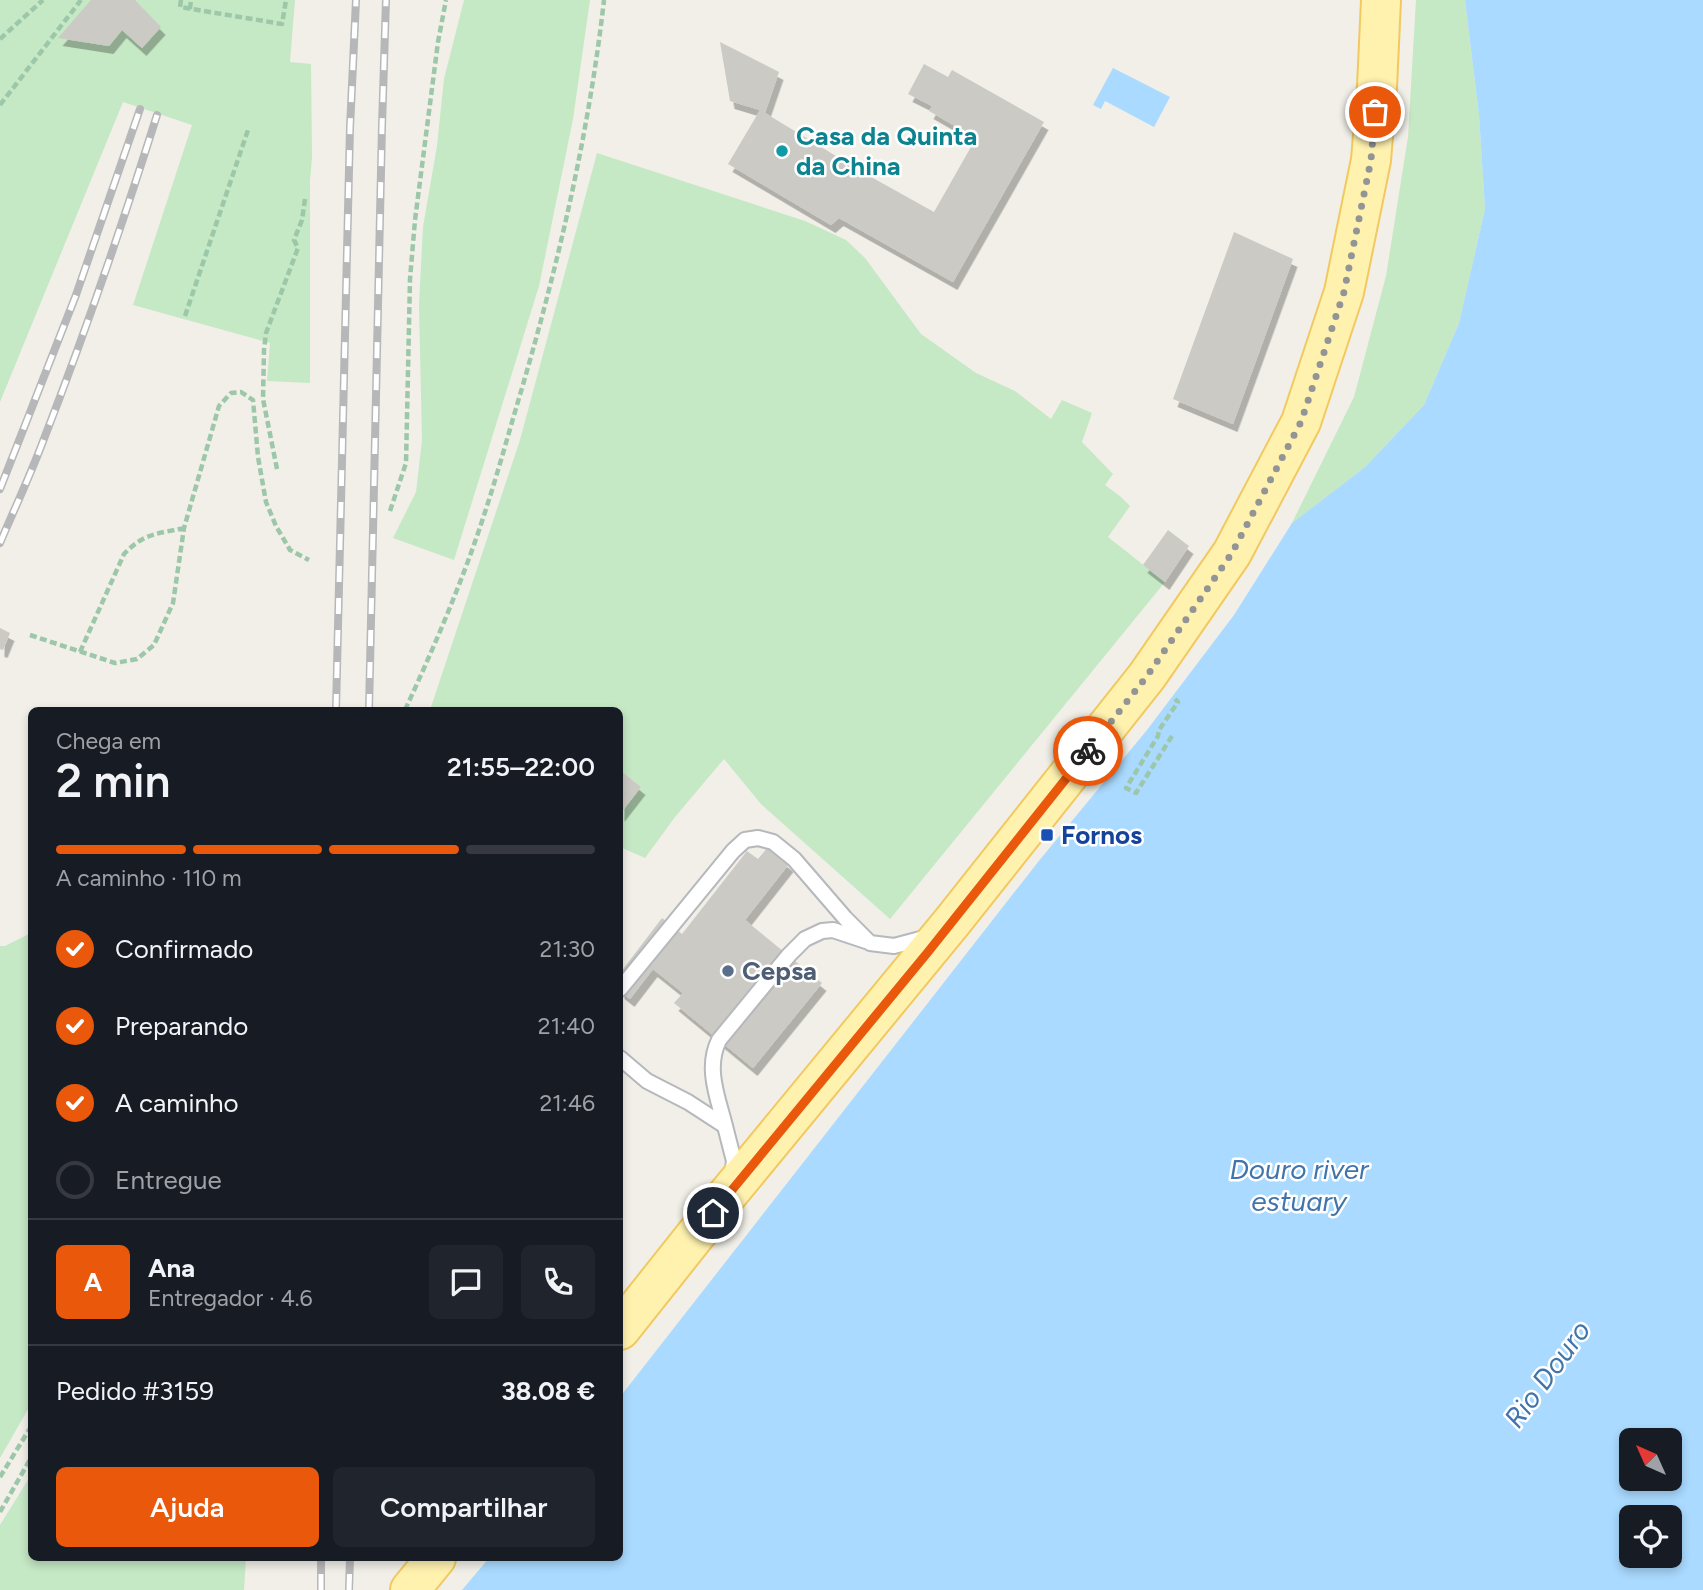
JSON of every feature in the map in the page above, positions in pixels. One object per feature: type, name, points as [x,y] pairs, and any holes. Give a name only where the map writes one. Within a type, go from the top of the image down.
[{"type":"main road","points":[[623,1326],[1147,676],[1232,553],[1301,422],[1344,292],[1371,160],[1381,0]]},
{"type":"main road","points":[[410,1590],[434,1561]]},
{"type":"lane","points":[[623,985],[733,850],[745,840],[758,838],[772,842],[794,859],[870,943]]},
{"type":"lane","points":[[728,1194],[734,1160],[714,1088],[714,1056],[719,1040],[805,939],[822,931],[833,930],[870,943],[894,946],[943,932]]},
{"type":"lane","points":[[623,1061],[647,1081],[688,1102],[725,1126]]},
{"type":"path","points":[[0,38],[43,0]]},
{"type":"path","points":[[0,105],[82,0]]},
{"type":"path","points":[[181,0],[180,7],[282,24],[285,0]]},
{"type":"path","points":[[190,9],[191,0]]},
{"type":"path","points":[[390,511],[406,463],[408,333],[413,244],[446,0]]},
{"type":"path","points":[[406,707],[425,668],[485,512],[528,368],[579,163],[604,0]]},
{"type":"path","points":[[184,316],[249,127]]},
{"type":"path","points":[[277,469],[263,399],[264,350],[266,333],[298,248],[294,240],[302,220],[305,199]]},
{"type":"path","points":[[30,635],[115,663],[137,659],[154,645],[173,603],[184,528],[219,406],[231,393],[242,392],[253,400],[258,457],[266,502],[290,550],[309,560]]},
{"type":"path","points":[[80,652],[124,554],[135,543],[152,534],[184,528]]},
{"type":"path","points":[[1172,697],[1178,702],[1126,788],[1136,793],[1172,736]]},
{"type":"path","points":[[0,1477],[28,1432]]},
{"type":"path","points":[[0,1512],[28,1463]]},
{"type":"green space","points":[[0,0],[295,0],[290,62],[311,64],[310,383],[267,381],[270,343],[133,305],[192,125],[123,102],[0,402]]},
{"type":"green space","points":[[464,0],[590,0],[573,119],[539,286],[454,560],[393,538],[416,492],[422,440],[419,305],[423,227],[437,146],[444,79]]},
{"type":"green space","points":[[1416,0],[1465,0],[1479,115],[1485,209],[1459,323],[1424,405],[1365,467],[1292,523],[1354,397],[1386,276],[1408,137]]},
{"type":"green space","points":[[597,153],[805,221],[846,240],[865,258],[921,334],[976,373],[1015,391],[1051,419],[1062,400],[1092,413],[1082,442],[1113,474],[1105,485],[1130,506],[1108,537],[1165,582],[890,919],[761,804],[724,759],[675,817],[645,858],[623,848],[623,810],[641,787],[623,772],[623,707],[431,707],[520,440]]},
{"type":"green space","points":[[28,934],[28,1409],[0,1458],[0,946]]},
{"type":"green space","points":[[28,1480],[28,1561],[246,1561],[244,1590],[0,1590],[0,1525]]},
{"type":"water","name":"Douro river estuary","points":[[1465,0],[1703,0],[1703,1590],[462,1590],[486,1561],[623,1561],[623,1393],[1038,862],[1147,730],[1234,615],[1292,523],[1365,467],[1424,405],[1459,323],[1485,209],[1479,115]]},
{"type":"water","points":[[1113,68],[1170,97],[1154,127],[1105,101],[1101,109],[1093,105]]},
{"type":"building","points":[[91,0],[135,0],[161,27],[142,48],[122,30],[109,46],[58,38]]},
{"type":"building","name":"Casa da Quinta da China","points":[[720,42],[779,72],[765,113],[934,212],[976,138],[929,111],[932,106],[908,94],[924,64],[948,77],[952,70],[1044,122],[953,282],[839,218],[831,225],[728,164],[760,110],[730,101]]},
{"type":"building","points":[[1234,232],[1293,259],[1233,424],[1173,399]]},
{"type":"building","points":[[1168,530],[1189,546],[1165,582],[1143,565]]},
{"type":"building","points":[[0,628],[10,633],[3,650],[0,649]]},
{"type":"building","points":[[623,772],[641,787],[623,810]]},
{"type":"building","points":[[768,847],[789,864],[745,920],[822,983],[753,1068],[674,1003],[683,993],[653,969],[630,999],[623,993],[623,969],[662,918],[682,934],[747,851],[758,859]]},
{"type":"railway","points":[[336,707],[350,128],[356,0]]},
{"type":"railway","points":[[369,707],[386,0]]},
{"type":"railway","points":[[0,489],[76,295],[140,109]]},
{"type":"railway","points":[[0,543],[73,363],[157,115]]},
{"type":"railway","points":[[321,1561],[321,1590]]},
{"type":"railway","points":[[349,1590],[350,1561]]},
{"type":"way so far","points":[[1088,751],[1147,676],[1232,553],[1301,422],[1344,292],[1371,160],[1375,112]]},
{"type":"place","name":"Casa da Quinta da China","points":[[782,151]]},
{"type":"place","name":"Fornos","points":[[1047,835]]},
{"type":"place","name":"Cepsa","points":[[728,971]]},
{"type":"route","points":[[713,1213],[928,952],[1088,751]]},
{"type":"water label","name":"Rio Douro","points":[[1547,1374]]}]
